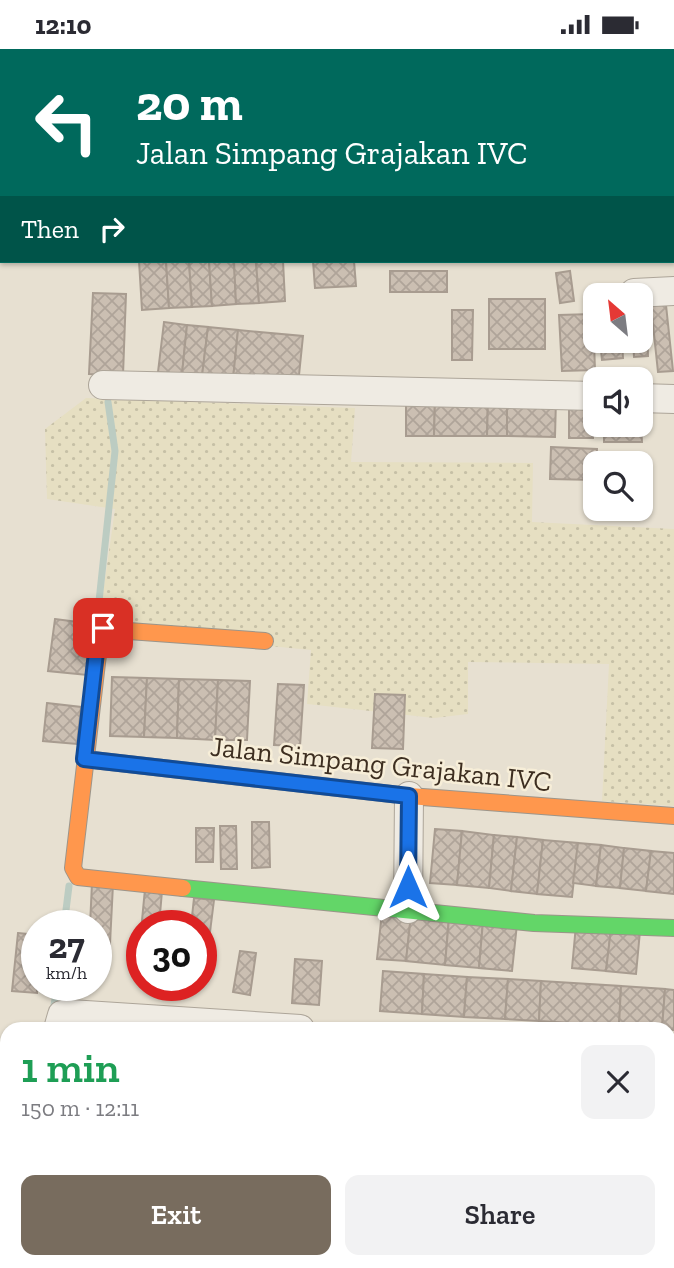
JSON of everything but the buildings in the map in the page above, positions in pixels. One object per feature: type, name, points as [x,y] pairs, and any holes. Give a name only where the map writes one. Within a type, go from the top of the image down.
[{"type":"street","points":[[653,292],[674,291]]},
{"type":"street","points":[[103,385],[583,396]]},
{"type":"street","points":[[653,398],[674,399]]},
{"type":"street","points":[[265,641],[101,629],[72,868],[78,877],[534,923],[674,927]]},
{"type":"street","name":"Jalan Simpang Grajakan IVC","points":[[84,759],[409,796],[674,816]]},
{"type":"street","points":[[408,909],[409,796]]},
{"type":"street","points":[[60,1022],[62,1015],[70,1014],[193,1022]]},
{"type":"shaded area","points":[[86,398],[355,408],[351,462],[533,463],[532,522],[674,529],[674,806],[602,801],[609,664],[468,662],[468,714],[434,718],[307,704],[311,650],[98,629],[115,509],[47,499],[45,429]]},
{"type":"waterway","points":[[97,620],[115,451],[108,402]]},
{"type":"waterway","points":[[66,910],[69,886]]},
{"type":"waterway","points":[[53,1012],[55,1001]]},
{"type":"traffic: fast","points":[[183,888],[534,923],[674,928]]},
{"type":"traffic: slow","points":[[183,888],[78,877],[73,868],[101,629],[265,641]]},
{"type":"traffic: slow","points":[[84,759],[409,796],[674,816]]},
{"type":"route","points":[[103,628],[98,635],[84,759],[409,796],[408,887]]}]
